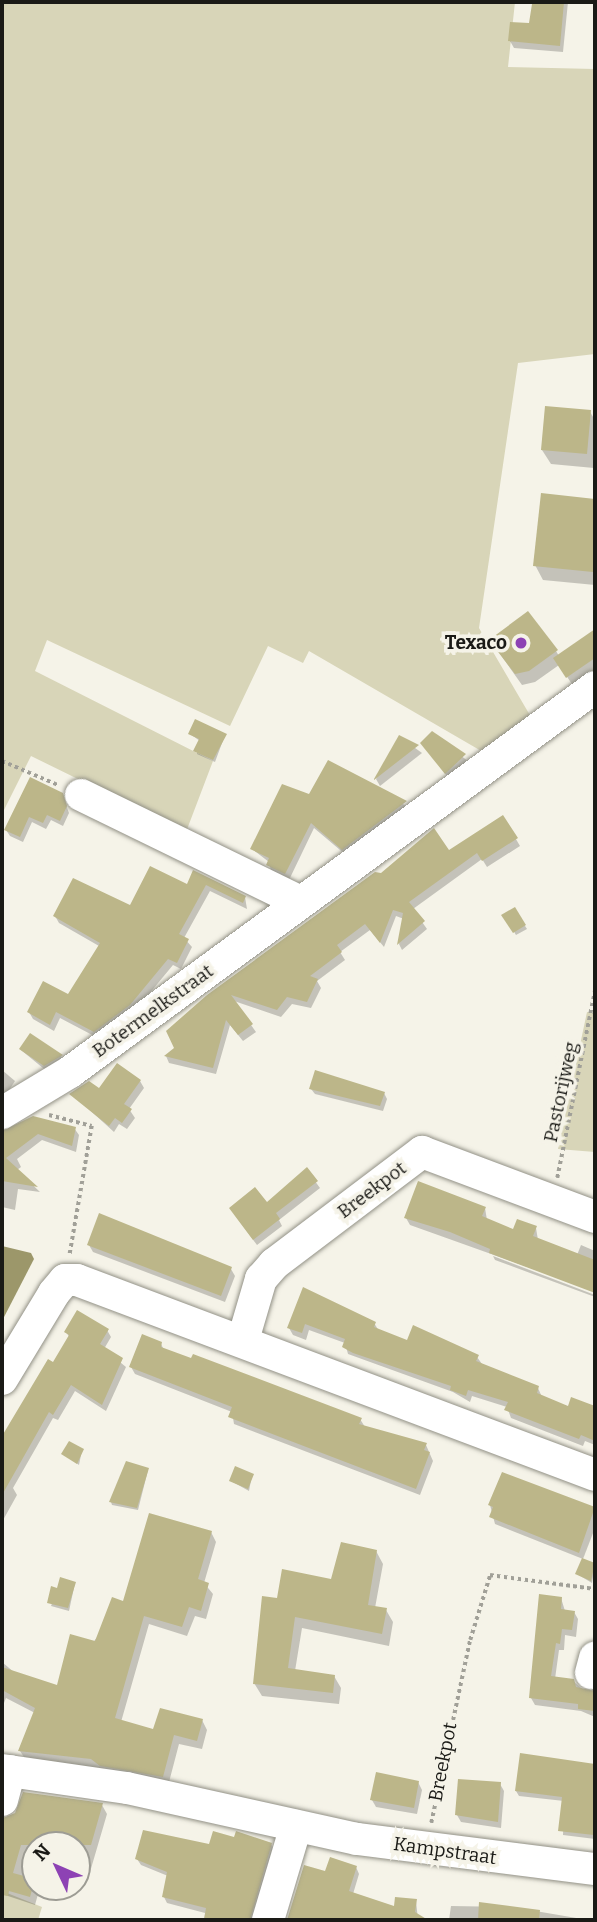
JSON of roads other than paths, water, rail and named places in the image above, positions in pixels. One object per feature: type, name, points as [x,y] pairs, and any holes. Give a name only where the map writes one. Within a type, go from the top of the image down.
[{"type":"street","name":"Botermelkstraat","points":[[8,1109],[70,1072],[595,688]]},
{"type":"street","points":[[81,795],[300,902]]},
{"type":"street","name":"Breekpot","points":[[243,1340],[261,1279],[274,1264],[422,1152],[595,1217]]},
{"type":"street","points":[[2,1379],[65,1280],[77,1280],[243,1340],[595,1475]]},
{"type":"street","name":"Kampstraat","points":[[4,1780],[127,1788],[296,1826],[426,1850],[595,1869]]},
{"type":"street","points":[[268,1920],[296,1826]]},
{"type":"place","name":"Texaco","points":[[521,643]]}]
